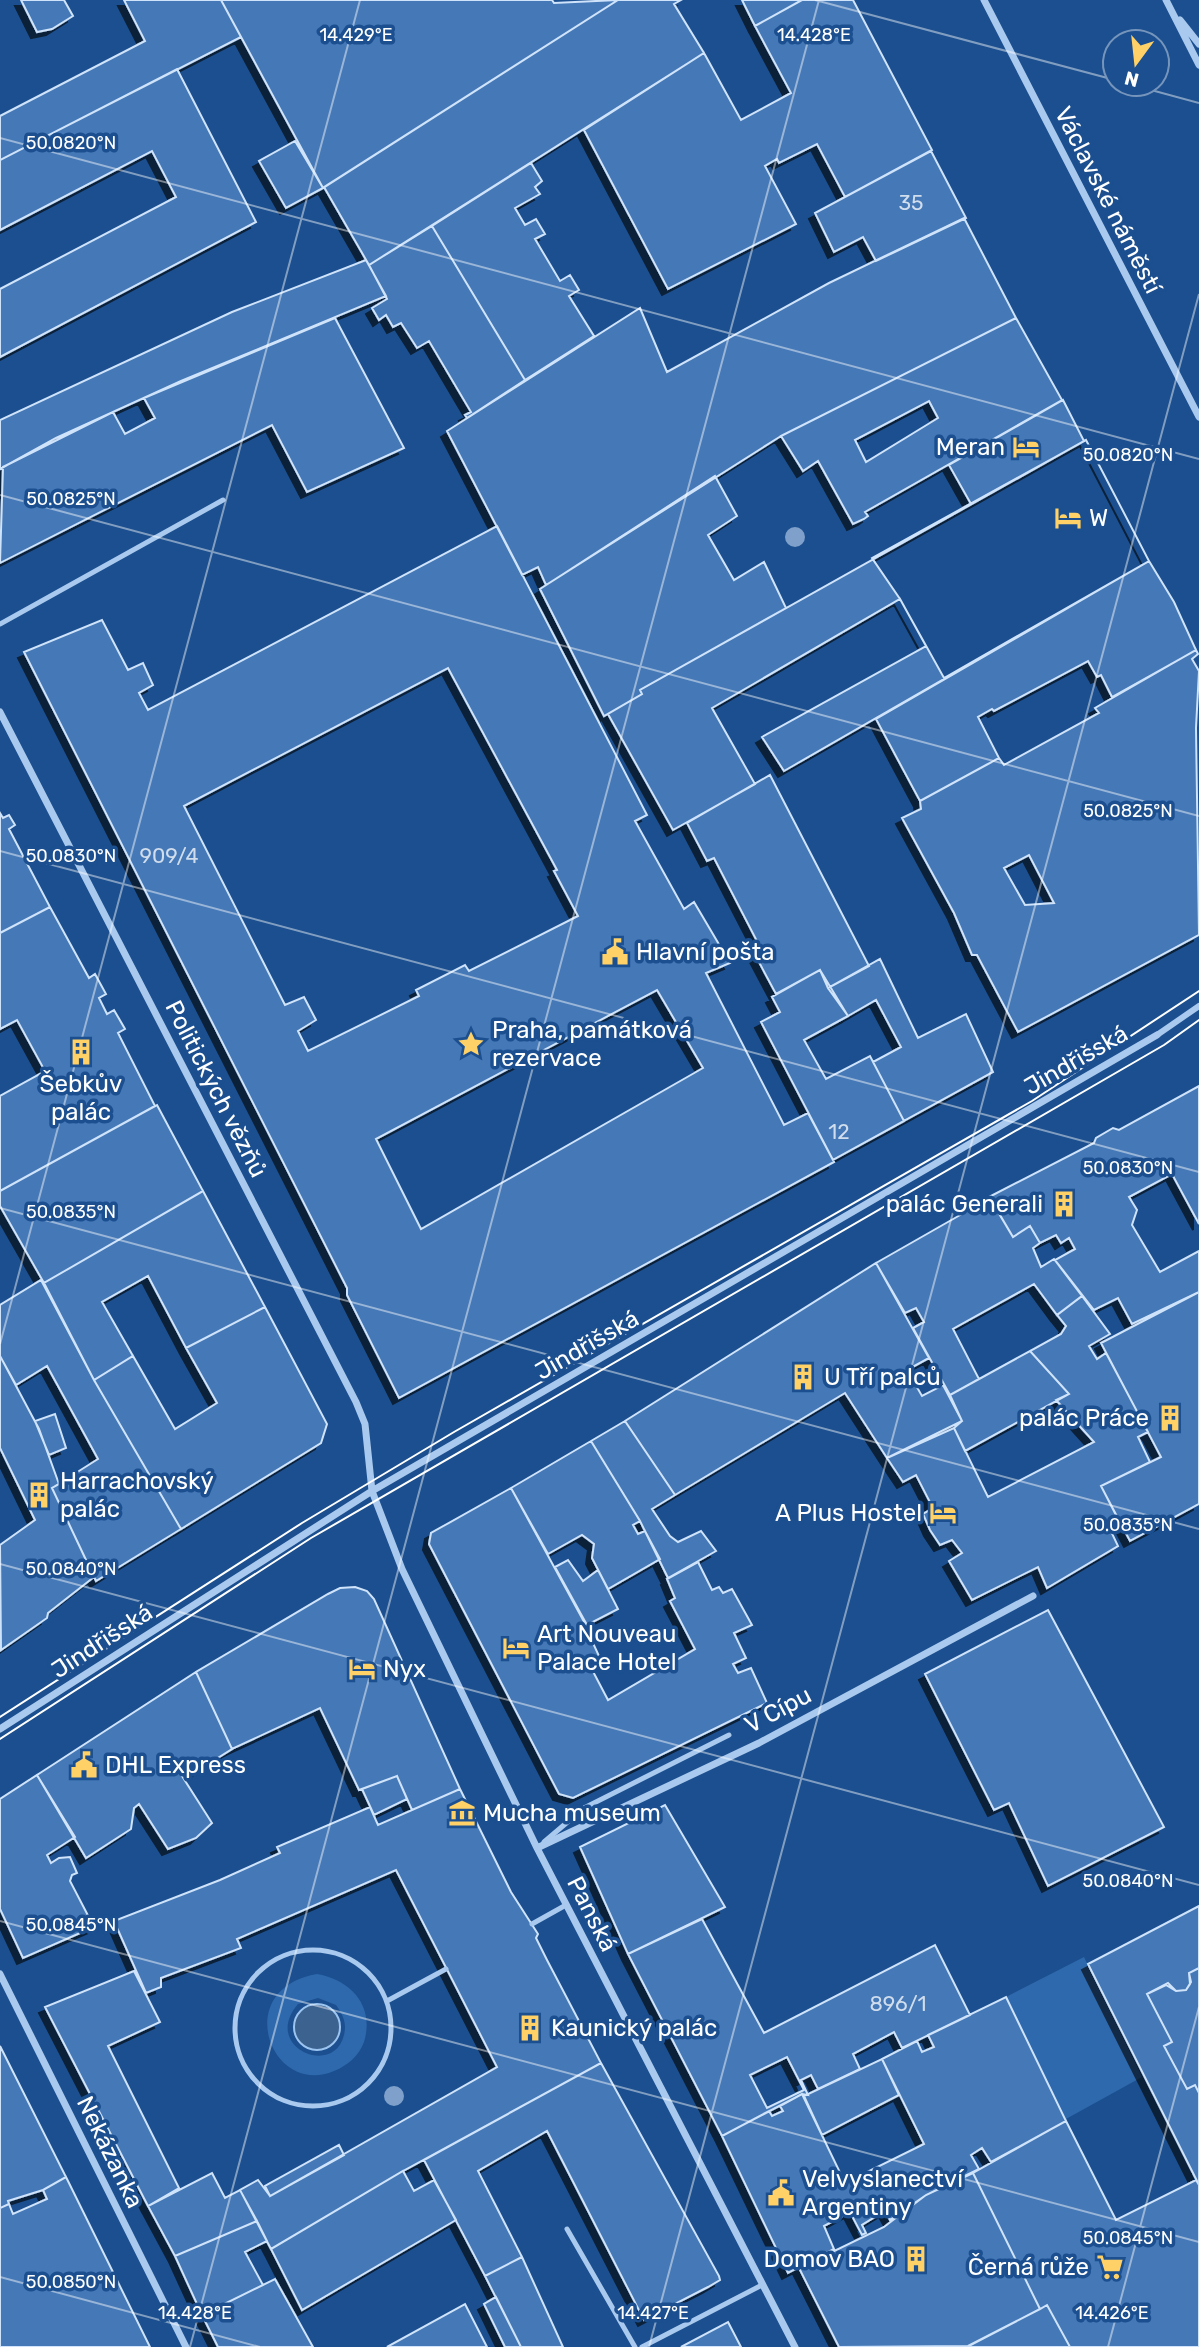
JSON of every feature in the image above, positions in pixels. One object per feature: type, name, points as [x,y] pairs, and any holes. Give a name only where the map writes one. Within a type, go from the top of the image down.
[{"type":"street","name":"Václavské náměstí","points":[[984,0],[1199,417]]},
{"type":"street","points":[[1166,0],[1199,44]]},
{"type":"street","points":[[1166,0],[1199,65]]},
{"type":"street","name":"Politických vězňů","points":[[0,712],[356,1402],[365,1424],[372,1491]]},
{"type":"street","name":"Jindřišská","points":[[0,1729],[372,1491],[1157,1035],[1199,1006]]},
{"type":"street","name":"Panská","points":[[372,1491],[389,1542],[537,1849],[794,2347]]},
{"type":"street","name":"V Cípu","points":[[537,1849],[759,1743],[1033,1596]]},
{"type":"street","name":"Nekázanka","points":[[0,1974],[186,2347]]},
{"type":"lane","points":[[0,624],[223,500]]},
{"type":"lane","points":[[537,1849],[584,1808],[729,1735]]},
{"type":"lane","points":[[532,1924],[566,1906]]},
{"type":"lane","points":[[300,1950],[327,1951],[352,1960],[373,1977],[387,2001],[392,2025],[389,2049],[379,2072],[361,2090],[340,2102],[315,2107],[290,2104],[268,2093],[250,2076],[237,2053],[233,2026],[239,1999],[253,1976],[274,1959],[300,1950]]},
{"type":"lane","points":[[387,2001],[446,1969]]},
{"type":"lane","points":[[567,2230],[635,2347]]},
{"type":"lane","points":[[642,2347],[762,2286]]},
{"type":"shaded area","points":[[1084,1957],[1142,2077],[1066,2119],[1006,1997]]},
{"type":"shaded area","points":[[317,1974],[340,1982],[357,1997],[363,2006],[367,2029],[362,2047],[348,2063],[334,2071],[312,2075],[293,2069],[278,2056],[269,2038],[268,2018],[274,1999],[290,1984]],"holes":[[[318,1998],[336,2005],[345,2027],[338,2048],[327,2054],[303,2052],[294,2044],[288,2033],[289,2019],[298,2004]]]},
{"type":"shaded area","points":[[317,2004],[334,2010],[340,2027],[334,2044],[317,2050],[300,2044],[294,2027],[300,2010]]},
{"type":"building","points":[[21,0],[64,0],[73,16],[52,29],[37,32]]},
{"type":"building","points":[[124,0],[221,0],[241,37],[0,160],[0,116],[145,41]]},
{"type":"building","points":[[221,0],[552,0],[554,3],[618,0],[323,188]]},
{"type":"building","points":[[618,0],[681,0],[674,4],[704,53],[369,265],[324,187]]},
{"type":"building","points":[[742,0],[802,0],[755,26]]},
{"type":"building","points":[[802,0],[853,0],[932,150],[845,197],[817,144],[779,163],[777,159],[765,166],[796,224],[668,289],[584,130],[704,53],[741,120],[791,93],[755,26]]},
{"type":"building","points":[[177,69],[256,222],[0,357],[0,289],[176,197],[152,151],[0,230],[0,160]]},
{"type":"building","points":[[295,141],[323,188],[286,208],[259,161]]},
{"type":"building","points":[[931,151],[966,218],[876,261],[863,237],[834,252],[815,213]]},
{"type":"building","points":[[531,163],[542,181],[535,187],[540,194],[515,208],[525,225],[536,219],[545,234],[535,239],[560,281],[570,275],[579,290],[569,296],[594,336],[525,380],[432,226]]},
{"type":"building","points":[[964,218],[1016,318],[781,436],[546,585],[538,567],[522,575],[447,431],[640,308],[667,372],[829,283]]},
{"type":"building","points":[[432,226],[525,380],[467,418],[465,415],[471,412],[429,341],[417,348],[401,323],[393,327],[386,315],[379,320],[372,308],[387,299],[369,265]]},
{"type":"building","points":[[366,260],[386,296],[181,381],[56,438],[0,469],[0,420],[232,312]]},
{"type":"building","points":[[335,318],[404,448],[307,492],[272,425],[0,563],[3,467],[113,412],[125,434],[155,418],[144,398]]},
{"type":"building","points":[[1016,318],[1062,400],[865,512],[868,516],[853,524],[818,461],[803,471],[781,436]],"holes":[[[929,401],[938,418],[866,462],[855,440]]]},
{"type":"building","points":[[1063,400],[1084,441],[971,504],[949,465]]},
{"type":"building","points":[[1086,440],[1149,561],[944,678],[900,599],[872,558]]},
{"type":"building","points":[[1086,440],[1149,561],[784,771],[762,737],[926,646],[900,599],[712,708],[755,784],[673,830],[608,714],[642,694],[640,690]]},
{"type":"building","points":[[715,476],[737,516],[708,535],[734,580],[764,562],[786,608],[640,690],[642,694],[604,716],[540,589]]},
{"type":"building","name":"Hlavní pošta","points":[[497,526],[647,815],[635,821],[684,909],[694,902],[730,963],[706,973],[784,1125],[808,1113],[834,1162],[399,1398],[347,1295],[347,1288],[24,652],[102,620],[128,670],[143,663],[153,685],[139,693],[148,710]],"holes":[[[448,668],[557,870],[554,871],[578,916],[469,971],[465,965],[416,990],[419,996],[308,1051],[298,1031],[316,1020],[304,997],[285,1005],[184,806]],[[657,990],[703,1068],[421,1229],[376,1139]]]},
{"type":"building","points":[[1149,561],[1174,602],[1196,650],[1112,697],[1101,675],[1097,677],[1088,661],[994,711],[992,709],[978,717],[999,758],[920,801],[876,719]]},
{"type":"building","points":[[1196,650],[1198,654],[1192,659],[1199,671],[1196,728],[1199,935],[1018,1032],[977,955],[972,955],[954,913],[902,818],[921,809],[920,801],[999,758],[1004,765],[1099,713],[1095,708]],"holes":[[[1029,855],[1054,903],[1025,905],[1004,868]]]},
{"type":"building","points":[[770,775],[869,966],[828,988],[820,970],[776,994],[752,949],[759,945],[714,858],[707,861],[687,823]]},
{"type":"building","points":[[0,813],[3,818],[9,815],[15,825],[9,829],[50,907],[0,933]]},
{"type":"building","name":"Šebkův palác","points":[[50,907],[89,978],[95,974],[106,994],[99,998],[107,1014],[114,1010],[125,1029],[118,1033],[155,1106],[0,1191],[0,1096],[45,1071],[17,1020],[0,1029],[0,933]]},
{"type":"building","points":[[880,959],[918,1038],[966,1014],[993,1072],[904,1121],[873,1062],[901,1047],[876,1000],[848,1016],[828,988]]},
{"type":"building","points":[[820,970],[848,1016],[804,1040],[826,1079],[870,1056],[904,1121],[833,1160],[761,1022],[780,1012],[772,997]]},
{"type":"building","name":"palác Generali","points":[[1199,1086],[1199,1224],[1172,1174],[1129,1197],[1137,1210],[1132,1225],[1160,1272],[1199,1251],[1199,1292],[1132,1324],[1118,1298],[1094,1310],[1055,1260],[1075,1249],[1069,1238],[1061,1243],[1056,1235],[1040,1243],[1030,1226],[1013,1237],[989,1197],[1094,1143],[1096,1138],[1113,1128],[1119,1130]]},
{"type":"building","points":[[157,1105],[203,1191],[44,1283],[0,1206],[0,1191]]},
{"type":"building","points":[[203,1191],[265,1307],[186,1348],[148,1276],[102,1302],[133,1356],[94,1380],[44,1283]]},
{"type":"building","points":[[990,1198],[1013,1237],[1030,1226],[1040,1243],[1033,1248],[1041,1267],[1054,1259],[1082,1296],[1057,1315],[1034,1284],[953,1329],[979,1379],[950,1395],[913,1328],[924,1322],[916,1308],[905,1313],[876,1263]]},
{"type":"building","name":"U Tří palců","points":[[876,1263],[929,1358],[907,1370],[922,1396],[943,1385],[962,1421],[887,1458],[845,1393],[675,1495],[625,1421]]},
{"type":"building","points":[[41,1280],[94,1380],[181,1529],[96,1581],[52,1488],[98,1459],[47,1366],[16,1385],[0,1356],[0,1305]]},
{"type":"building","name":"palác Práce","points":[[1199,1292],[1199,1504],[1130,1541],[1101,1486],[1161,1457],[1101,1343]]},
{"type":"building","points":[[1082,1296],[1110,1334],[1089,1346],[1097,1359],[1106,1353],[1148,1432],[1138,1437],[1150,1462],[1101,1486],[1117,1517],[1107,1523],[1118,1546],[1047,1588],[1038,1567],[972,1600],[949,1561],[962,1553],[952,1540],[940,1545],[930,1530],[923,1514],[933,1508],[916,1475],[903,1482],[887,1458],[954,1428],[988,1497],[1094,1442],[1056,1400],[1069,1394],[1030,1351],[1061,1334],[1066,1326],[1057,1315]]},
{"type":"building","points":[[265,1307],[327,1424],[321,1443],[181,1529],[94,1380],[133,1356],[175,1429],[217,1403],[186,1348]]},
{"type":"building","points":[[1030,1351],[1069,1394],[965,1451],[954,1428],[962,1421],[950,1395]]},
{"type":"building","name":"Harrachovský palác","points":[[0,1356],[39,1429],[59,1484],[52,1488],[94,1577],[48,1613],[47,1618],[1,1650],[0,1545],[35,1520],[0,1448]]},
{"type":"building","points":[[55,1414],[66,1448],[49,1455],[35,1421]]},
{"type":"building","points":[[625,1421],[675,1495],[652,1509],[670,1536],[678,1542],[701,1531],[716,1551],[668,1578],[640,1521],[591,1441]]},
{"type":"building","points":[[591,1441],[640,1521],[633,1525],[638,1534],[645,1531],[660,1559],[608,1589],[592,1558],[594,1544],[582,1535],[548,1554],[511,1488]]},
{"type":"building","points":[[511,1488],[594,1640],[592,1641],[599,1656],[588,1662],[608,1700],[695,1649],[670,1601],[675,1598],[667,1579],[698,1562],[712,1590],[719,1587],[723,1593],[732,1589],[752,1625],[734,1633],[746,1658],[733,1664],[738,1673],[751,1668],[767,1703],[573,1798],[559,1794],[429,1544],[431,1533]]},
{"type":"building","points":[[568,1560],[583,1581],[598,1570],[618,1609],[587,1625],[555,1567]]},
{"type":"building","points":[[355,1587],[367,1591],[374,1599],[460,1789],[412,1810],[397,1776],[359,1790],[320,1708],[232,1749],[196,1672],[328,1594],[340,1588]]},
{"type":"building","points":[[1048,1610],[1164,1827],[1048,1886],[1009,1803],[994,1810],[925,1674]]},
{"type":"building","points":[[196,1672],[232,1749],[197,1771],[195,1768],[182,1776],[212,1823],[196,1838],[168,1849],[139,1804],[134,1808],[131,1829],[86,1858],[37,1775]]},
{"type":"building","points":[[37,1775],[75,1837],[47,1855],[51,1863],[59,1858],[70,1857],[77,1873],[72,1875],[70,1881],[94,1927],[23,1958],[0,1909],[0,1799]]},
{"type":"building","points":[[397,1776],[407,1799],[374,1815],[362,1789]]},
{"type":"building","name":"Kaunický palác","points":[[460,1789],[511,1892],[538,1934],[536,1938],[601,2063],[403,2171],[271,2249],[240,2190],[258,2180],[270,2196],[497,2067],[396,1870],[237,1939],[241,1948],[161,1978],[161,1987],[146,1993],[114,1921],[220,1880],[280,1853],[277,1847],[370,1807],[378,1825]]},
{"type":"building","points":[[665,1805],[725,1907],[628,1954],[580,1847]]},
{"type":"building","points":[[1199,1906],[1199,1968],[1189,1973],[1190,1984],[1186,1990],[1176,1991],[1168,1983],[1147,1994],[1172,2042],[1164,2046],[1187,2089],[1195,2085],[1199,2093],[1199,2185],[1088,1964]]},
{"type":"building","points":[[702,1919],[764,2033],[935,1945],[970,2015],[902,2048],[894,2032],[853,2054],[860,2069],[818,2089],[811,2075],[801,2080],[808,2095],[802,2094],[722,2136],[628,1954]],"holes":[[[787,2057],[804,2090],[767,2108],[750,2075]]]},
{"type":"building","points":[[1199,1968],[1199,2093],[1195,2085],[1187,2089],[1164,2046],[1172,2042],[1147,1994],[1166,1985],[1176,1991],[1186,1990],[1191,1982],[1189,1973]]},
{"type":"building","points":[[134,1971],[160,2022],[108,2046],[179,2188],[148,2206],[45,2007]]},
{"type":"building","points":[[1006,1997],[1066,2121],[991,2162],[982,2148],[971,2155],[979,2169],[926,2195],[890,2220],[885,2211],[862,2225],[866,2233],[862,2235],[850,2212],[824,2226],[834,2249],[788,2273],[722,2136],[769,2111],[772,2116],[783,2111],[780,2106],[802,2094],[845,2183],[924,2144],[882,2059],[917,2041],[922,2052],[934,2047],[928,2035]]},
{"type":"building","points":[[0,2046],[66,2177],[43,2190],[8,2201],[9,2204],[0,2208]]},
{"type":"building","points":[[882,2059],[899,2095],[822,2135],[804,2096]]},
{"type":"building","points":[[601,2063],[720,2280],[644,2320],[547,2131],[478,2171],[522,2257],[485,2276],[424,2160]]},
{"type":"building","name":"Černá růže","points":[[1066,2121],[1116,2220],[1196,2180],[1199,2185],[1199,2347],[1070,2347],[1047,2305],[1040,2309],[973,2173]]},
{"type":"building","points":[[339,2145],[344,2155],[270,2196],[265,2186]]},
{"type":"building","points":[[403,2171],[414,2191],[434,2180],[456,2220],[302,2310],[271,2249]]},
{"type":"building","points":[[212,2173],[225,2198],[240,2190],[257,2221],[175,2256],[148,2206]]},
{"type":"building","name":"Domov BAO","points":[[973,2173],[1040,2309],[968,2346],[839,2347],[799,2268],[884,2227],[926,2195]]},
{"type":"building","points":[[66,2177],[150,2347],[0,2347],[0,2208],[9,2204],[13,2214],[47,2199],[43,2190]]},
{"type":"building","points":[[257,2221],[267,2241],[245,2252],[263,2285],[202,2315],[175,2256]]},
{"type":"building","points":[[522,2257],[563,2347],[521,2347],[485,2276]]},
{"type":"building","points":[[275,2279],[313,2347],[218,2347],[202,2315]]},
{"type":"building","points":[[496,2297],[521,2347],[505,2347],[484,2304]]},
{"type":"building","points":[[465,2304],[487,2347],[387,2347]]},
{"type":"building","points":[[1047,2305],[1070,2347],[967,2347],[1040,2309]]},
{"type":"building","points":[[728,2322],[741,2347],[681,2347]]},
{"type":"tram line","points":[[0,1717],[302,1523],[454,1432],[1032,1101],[1199,991]]},
{"type":"tram line","points":[[0,1739],[311,1538],[1164,1045],[1199,1020]]},
{"type":"place","name":"Meran","points":[[1026,447]]},
{"type":"place","name":"W","points":[[1068,518]]},
{"type":"place","name":"Hlavní pošta","points":[[615,952]]},
{"type":"place","name":"Praha, památková rezervace","points":[[471,1044]]},
{"type":"place","name":"Šebkův palác","points":[[81,1052]]},
{"type":"place","name":"palác Generali","points":[[1064,1204]]},
{"type":"place","name":"U Tří palců","points":[[803,1377]]},
{"type":"place","name":"palác Práce","points":[[1170,1418]]},
{"type":"place","name":"Harrachovský palác","points":[[39,1495]]},
{"type":"place","name":"A Plus Hostel","points":[[943,1513]]},
{"type":"place","name":"Art Nouveau Palace Hotel","points":[[516,1648]]},
{"type":"place","name":"Nyx","points":[[362,1669]]},
{"type":"place","name":"DHL Express","points":[[84,1765]]},
{"type":"place","name":"Mucha museum","points":[[462,1813]]},
{"type":"place","name":"Kaunický palác","points":[[530,2028]]},
{"type":"place","name":"Velvyslanectví Argentiny","points":[[781,2193]]},
{"type":"place","name":"Domov BAO","points":[[916,2259]]},
{"type":"place","name":"Černá růže","points":[[1110,2267]]}]
